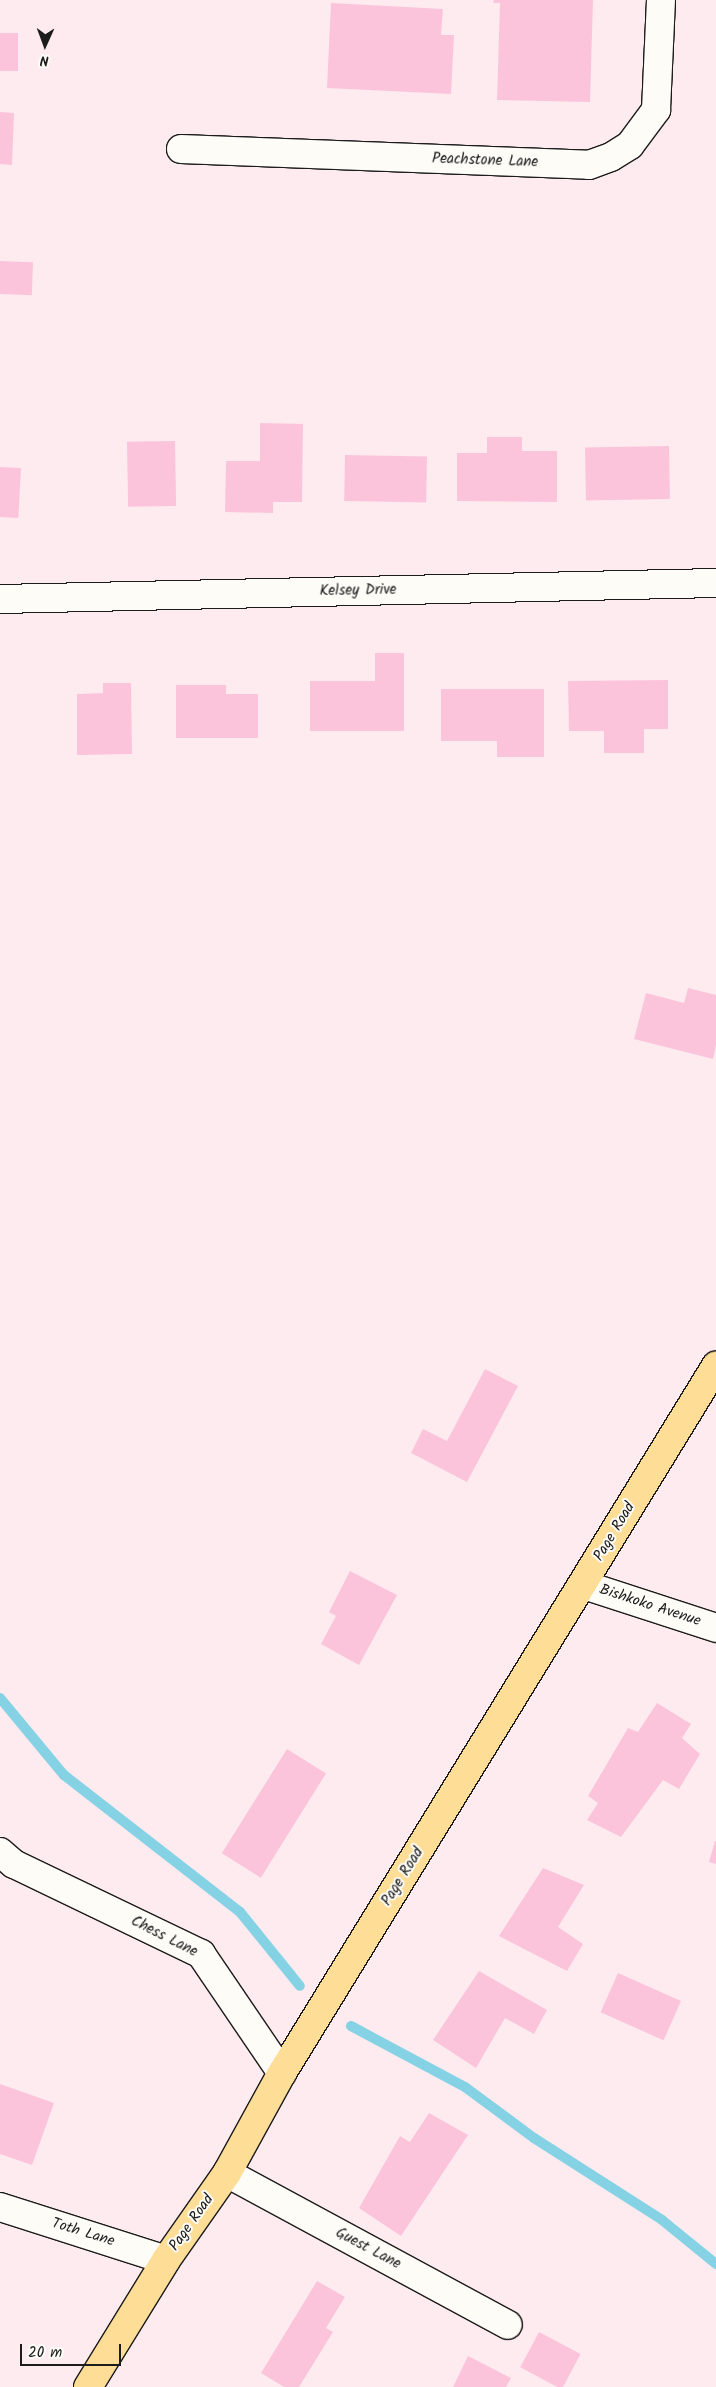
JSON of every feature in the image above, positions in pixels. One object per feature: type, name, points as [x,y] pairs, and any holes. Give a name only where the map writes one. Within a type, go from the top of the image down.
[{"type":"main road","name":"Page Road","points":[[88,2387],[166,2260],[227,2173],[282,2073],[584,1585],[716,1366]]},
{"type":"street","name":"Peachstone Lane","points":[[181,148],[589,165],[611,157],[630,145],[656,110],[660,0]]},
{"type":"street","name":"Kelsey Drive","points":[[0,599],[716,583]]},
{"type":"street","name":"Bishkoko Avenue","points":[[584,1585],[716,1628]]},
{"type":"street","name":"Chess Lane","points":[[0,1852],[14,1864],[201,1954],[282,2073]]},
{"type":"street","name":"Guest Lane","points":[[227,2173],[508,2324]]},
{"type":"street","name":"Toth Lane","points":[[0,2207],[166,2260]]},
{"type":"building","points":[[494,0],[593,0],[590,102],[497,100],[500,3],[493,3]]},
{"type":"building","points":[[331,3],[443,9],[441,35],[454,35],[451,94],[327,88]]},
{"type":"building","points":[[0,33],[18,33],[18,71],[0,71]]},
{"type":"building","points":[[0,112],[14,113],[12,165],[0,164]]},
{"type":"building","points":[[0,261],[33,262],[32,295],[0,294]]},
{"type":"building","points":[[260,423],[303,424],[302,502],[273,502],[273,513],[225,512],[226,461],[260,461]]},
{"type":"building","points":[[487,437],[522,437],[522,451],[557,451],[557,502],[457,501],[457,453],[487,453]]},
{"type":"building","points":[[175,441],[176,506],[128,507],[127,442]]},
{"type":"building","points":[[669,446],[670,499],[586,500],[585,447]]},
{"type":"building","points":[[345,455],[427,456],[426,502],[344,501]]},
{"type":"building","points":[[0,467],[21,468],[18,518],[0,517]]},
{"type":"building","points":[[375,653],[404,653],[404,731],[310,731],[310,681],[375,681]]},
{"type":"building","points":[[668,680],[668,729],[644,729],[644,753],[604,753],[604,731],[569,731],[568,681]]},
{"type":"building","points":[[103,683],[131,683],[132,754],[77,755],[77,694],[103,693]]},
{"type":"building","points":[[176,685],[226,685],[226,694],[258,694],[258,738],[176,738]]},
{"type":"building","points":[[441,689],[544,689],[544,757],[497,757],[497,741],[441,741]]},
{"type":"building","points":[[688,988],[716,995],[716,1045],[713,1059],[634,1039],[646,993],[684,1003]]},
{"type":"building","points":[[485,1369],[518,1386],[467,1482],[411,1453],[423,1429],[447,1441]]},
{"type":"building","points":[[350,1571],[397,1595],[359,1665],[321,1644],[336,1616],[329,1612]]},
{"type":"building","points":[[657,1703],[691,1724],[682,1738],[700,1754],[679,1789],[663,1780],[621,1837],[587,1820],[598,1803],[588,1796],[628,1728],[638,1732]]},
{"type":"building","points":[[287,1749],[326,1773],[261,1878],[222,1853]]},
{"type":"building","points":[[716,1841],[716,1864],[709,1862]]},
{"type":"building","points":[[543,1868],[584,1885],[558,1927],[583,1944],[567,1971],[499,1936]]},
{"type":"building","points":[[479,1971],[547,2010],[534,2034],[505,2018],[476,2068],[433,2040]]},
{"type":"building","points":[[618,1973],[681,2001],[664,2040],[601,2012]]},
{"type":"building","points":[[0,2084],[54,2103],[32,2165],[0,2154]]},
{"type":"building","points":[[429,2113],[468,2135],[401,2236],[359,2208],[400,2136],[410,2142]]},
{"type":"building","points":[[317,2281],[345,2297],[326,2328],[333,2332],[299,2387],[284,2387],[261,2373]]},
{"type":"building","points":[[539,2332],[580,2354],[563,2387],[557,2387],[520,2367]]},
{"type":"building","points":[[468,2356],[511,2378],[506,2387],[453,2387]]},
{"type":"waterway","points":[[0,1698],[64,1775],[240,1912],[300,1986]]},
{"type":"waterway","points":[[351,2026],[465,2087],[534,2138],[662,2220],[716,2264]]}]
